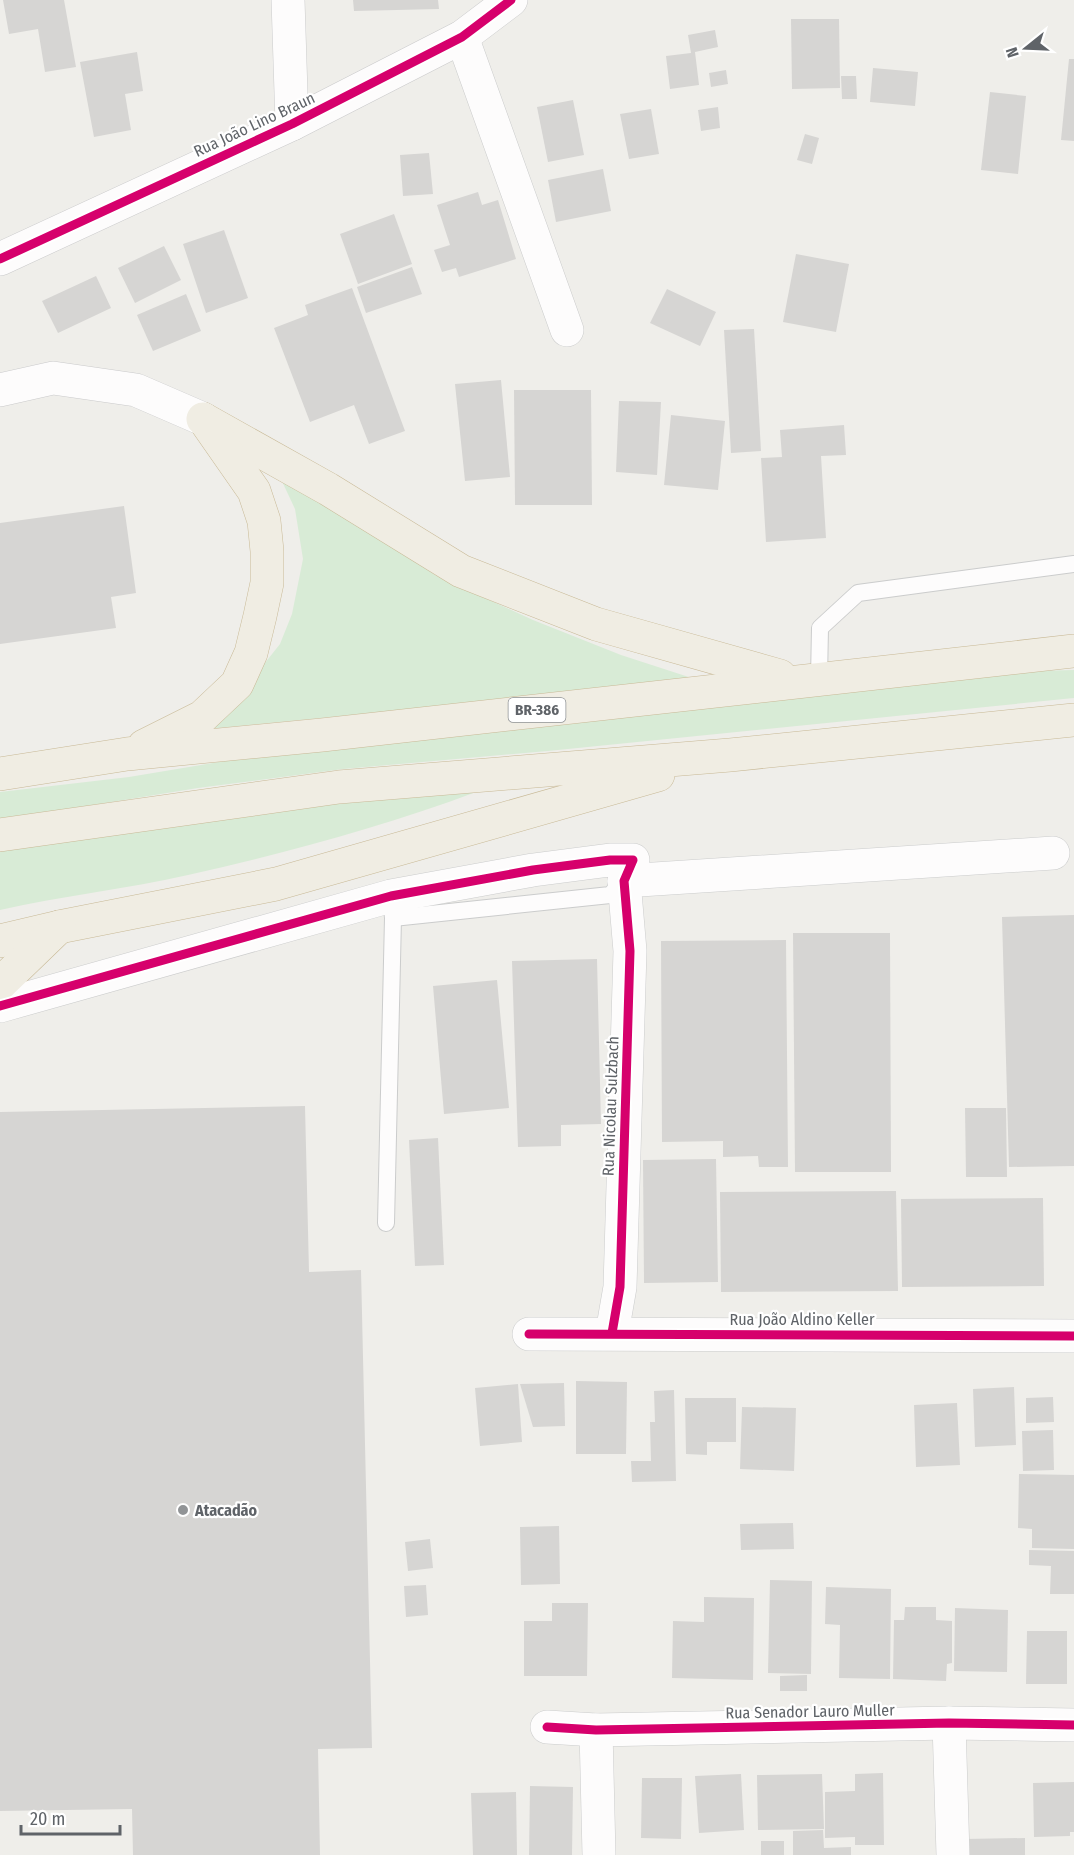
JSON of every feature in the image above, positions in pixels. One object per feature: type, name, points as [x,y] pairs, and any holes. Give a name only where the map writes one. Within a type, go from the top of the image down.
[{"type":"highway","points":[[203,419],[328,489],[461,571],[596,624],[808,680]]},
{"type":"highway","points":[[127,754],[202,717],[237,684],[251,653],[260,616],[267,583],[264,521],[254,491],[203,419]]},
{"type":"highway","name":"BR-386","points":[[0,774],[127,754],[322,735],[1074,651]]},
{"type":"highway","points":[[0,835],[339,787],[730,755],[1074,720]]},
{"type":"highway","points":[[0,941],[276,884],[730,755]]},
{"type":"highway","points":[[0,984],[59,927]]},
{"type":"street","points":[[288,0],[292,124]]},
{"type":"street","name":"Rua João Lino Braun","points":[[0,259],[292,124],[462,37],[511,0]]},
{"type":"street","points":[[462,37],[567,330]]},
{"type":"street","points":[[0,390],[53,378],[136,390],[203,419]]},
{"type":"street","points":[[0,1006],[533,870],[615,878],[1053,853]]},
{"type":"street","name":"Rua Nicolau Sulzbach","points":[[612,1333],[620,1287],[630,951],[615,878]]},
{"type":"street","name":"Rua João Aldino Keller","points":[[529,1334],[1074,1336]]},
{"type":"street","points":[[950,1723],[953,1855]]},
{"type":"street","name":"Rua Senador Lauro Muller","points":[[547,1727],[596,1730],[950,1723],[1074,1725]]},
{"type":"street","points":[[596,1730],[599,1855]]},
{"type":"lane","points":[[808,680],[820,628],[858,592],[1074,564]]},
{"type":"lane","points":[[386,1223],[392,907]]},
{"type":"green space","points":[[280,477],[349,516],[435,575],[533,620],[621,655],[701,681],[198,730],[253,678],[280,644],[292,614],[303,559],[295,509]]},
{"type":"green space","points":[[1074,670],[1074,698],[548,751],[343,769],[198,788],[0,820],[0,792],[129,777],[267,754],[962,673]]},
{"type":"green space","points":[[476,792],[370,828],[261,858],[165,880],[0,910],[0,849],[335,804]]},
{"type":"building","points":[[3,0],[64,0],[76,67],[45,72],[38,29],[9,34]]},
{"type":"building","points":[[353,0],[438,0],[439,9],[354,11]]},
{"type":"building","points":[[791,19],[839,19],[840,88],[792,89]]},
{"type":"building","points":[[715,30],[718,47],[695,52],[699,85],[670,89],[666,56],[691,53],[688,35]]},
{"type":"building","points":[[137,52],[143,91],[125,94],[131,130],[94,137],[80,62]]},
{"type":"building","points":[[1069,59],[1074,59],[1074,141],[1061,140]]},
{"type":"building","points":[[873,68],[918,72],[915,106],[870,102]]},
{"type":"building","points":[[726,70],[728,84],[711,87],[709,73]]},
{"type":"building","points":[[841,76],[856,76],[857,99],[842,99]]},
{"type":"building","points":[[990,92],[1026,96],[1018,174],[981,170]]},
{"type":"building","points":[[573,100],[584,155],[548,162],[537,107]]},
{"type":"building","points":[[718,107],[720,128],[701,131],[698,110]]},
{"type":"building","points":[[651,109],[659,154],[629,159],[620,114]]},
{"type":"building","points":[[805,134],[819,138],[812,164],[797,160]]},
{"type":"building","points":[[429,153],[433,194],[403,196],[400,155]]},
{"type":"building","points":[[603,169],[611,211],[556,222],[548,180]]},
{"type":"building","points":[[478,192],[482,205],[498,200],[516,259],[459,277],[456,268],[442,272],[434,250],[450,245],[437,205]]},
{"type":"building","points":[[394,214],[412,264],[358,284],[340,234]]},
{"type":"building","points":[[224,230],[248,298],[206,313],[183,244]]},
{"type":"building","points":[[164,246],[181,280],[135,303],[118,268]]},
{"type":"building","points":[[796,254],[849,264],[836,332],[783,322]]},
{"type":"building","points":[[412,267],[422,294],[366,313],[357,287]]},
{"type":"building","points":[[96,276],[111,308],[58,333],[42,301]]},
{"type":"building","points":[[352,288],[405,431],[369,444],[354,405],[310,422],[274,328],[308,315],[305,305]]},
{"type":"building","points":[[667,289],[716,312],[700,346],[650,323]]},
{"type":"building","points":[[186,294],[201,331],[153,351],[137,315]]},
{"type":"building","points":[[754,329],[761,451],[731,453],[724,330]]},
{"type":"building","points":[[501,380],[510,477],[465,481],[455,384]]},
{"type":"building","points":[[514,390],[591,390],[592,505],[515,505]]},
{"type":"building","points":[[619,401],[661,402],[657,475],[616,472]]},
{"type":"building","points":[[671,415],[725,421],[718,490],[664,485]]},
{"type":"building","points":[[844,425],[846,455],[821,456],[826,538],[766,542],[761,458],[782,457],[780,430]]},
{"type":"building","points":[[124,506],[136,593],[111,597],[116,628],[0,644],[0,523]]},
{"type":"building","points":[[1074,915],[1074,1166],[1009,1167],[1002,917]]},
{"type":"building","points":[[793,933],[890,933],[891,1172],[795,1172]]},
{"type":"building","points":[[786,940],[788,1167],[759,1167],[758,1156],[723,1157],[723,1141],[662,1142],[661,941]]},
{"type":"building","points":[[597,959],[601,1124],[561,1125],[561,1146],[518,1147],[512,961]]},
{"type":"building","points":[[497,980],[509,1108],[444,1114],[433,986]]},
{"type":"building","name":"Atacadão","points":[[305,1106],[309,1272],[361,1270],[372,1748],[318,1749],[320,1855],[133,1855],[132,1809],[0,1811],[0,1112]]},
{"type":"building","points":[[965,1108],[1006,1108],[1007,1177],[966,1177]]},
{"type":"building","points":[[438,1138],[444,1265],[415,1266],[409,1140]]},
{"type":"building","points":[[716,1159],[718,1282],[644,1283],[643,1160]]},
{"type":"building","points":[[896,1191],[898,1291],[721,1292],[720,1192]]},
{"type":"building","points":[[1043,1198],[1044,1286],[902,1287],[901,1199]]},
{"type":"building","points":[[576,1381],[627,1382],[626,1454],[576,1454]]},
{"type":"building","points":[[564,1383],[565,1426],[533,1427],[520,1384]]},
{"type":"building","points":[[518,1384],[522,1442],[480,1446],[475,1388]]},
{"type":"building","points":[[1014,1387],[1016,1445],[975,1447],[973,1389]]},
{"type":"building","points":[[674,1390],[676,1481],[632,1482],[631,1461],[651,1461],[650,1422],[655,1422],[654,1391]]},
{"type":"building","points":[[1053,1397],[1054,1422],[1026,1423],[1026,1398]]},
{"type":"building","points":[[685,1398],[736,1398],[736,1442],[707,1442],[707,1455],[686,1454]]},
{"type":"building","points":[[957,1403],[960,1465],[916,1467],[914,1405]]},
{"type":"building","points":[[742,1407],[796,1408],[794,1471],[740,1469]]},
{"type":"building","points":[[1053,1430],[1054,1470],[1023,1471],[1022,1431]]},
{"type":"building","points":[[1019,1474],[1074,1475],[1074,1549],[1032,1548],[1032,1529],[1018,1528]]},
{"type":"building","points":[[793,1523],[794,1549],[741,1550],[740,1524]]},
{"type":"building","points":[[559,1526],[560,1584],[521,1585],[520,1527]]},
{"type":"building","points":[[430,1539],[433,1568],[408,1571],[405,1542]]},
{"type":"building","points":[[1029,1550],[1074,1551],[1074,1594],[1050,1594],[1051,1566],[1029,1565]]},
{"type":"building","points":[[770,1580],[812,1581],[811,1674],[768,1673]]},
{"type":"building","points":[[426,1585],[428,1615],[406,1617],[404,1586]]},
{"type":"building","points":[[826,1587],[891,1589],[890,1679],[839,1678],[840,1625],[825,1624]]},
{"type":"building","points":[[704,1597],[754,1598],[753,1680],[672,1678],[673,1621],[704,1622]]},
{"type":"building","points":[[552,1603],[588,1603],[587,1676],[524,1676],[524,1621],[552,1621]]},
{"type":"building","points":[[905,1607],[936,1607],[936,1620],[952,1621],[952,1663],[947,1664],[946,1681],[893,1679],[894,1620],[904,1620]]},
{"type":"building","points":[[955,1608],[1008,1610],[1007,1672],[954,1671]]},
{"type":"building","points":[[1027,1631],[1067,1631],[1067,1684],[1026,1684]]},
{"type":"building","points":[[807,1675],[807,1691],[780,1691],[780,1676]]},
{"type":"building","points":[[883,1773],[884,1845],[855,1845],[855,1837],[825,1838],[825,1792],[855,1791],[855,1774]]},
{"type":"building","points":[[741,1774],[744,1830],[699,1833],[695,1776]]},
{"type":"building","points":[[822,1774],[824,1829],[758,1830],[757,1775]]},
{"type":"building","points":[[642,1778],[682,1778],[681,1839],[641,1838]]},
{"type":"building","points":[[1074,1782],[1074,1832],[1070,1832],[1070,1836],[1034,1837],[1033,1783]]},
{"type":"building","points":[[530,1786],[573,1787],[572,1855],[529,1855]]},
{"type":"building","points":[[516,1792],[517,1855],[473,1855],[471,1793]]},
{"type":"building","points":[[823,1830],[824,1848],[851,1847],[851,1855],[793,1855],[793,1831]]},
{"type":"building","points":[[1025,1838],[1025,1855],[965,1855],[965,1839]]},
{"type":"building","points":[[761,1841],[784,1841],[784,1855],[761,1855]]},
{"type":"cycle path","points":[[0,259],[292,124],[462,37],[511,0]]},
{"type":"cycle path","points":[[0,1006],[391,896],[533,870],[610,860],[633,860],[624,881],[630,951],[620,1287],[612,1333]]},
{"type":"cycle path","points":[[529,1334],[1074,1336]]},
{"type":"cycle path","points":[[547,1727],[596,1730],[949,1723],[1074,1725]]},
{"type":"place","name":"Atacadão","points":[[183,1510]]}]
